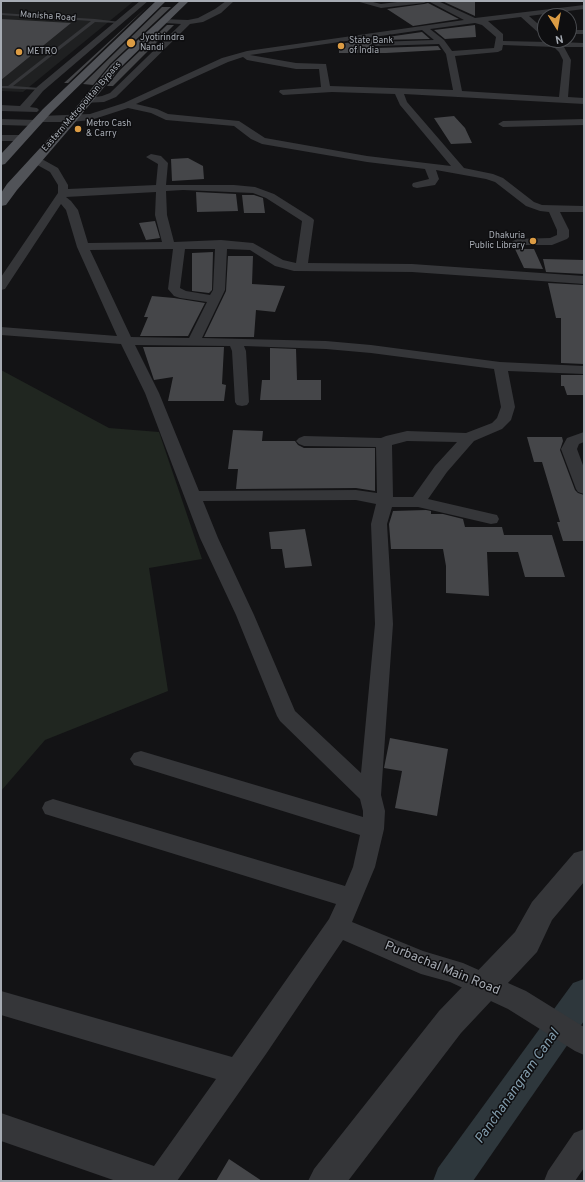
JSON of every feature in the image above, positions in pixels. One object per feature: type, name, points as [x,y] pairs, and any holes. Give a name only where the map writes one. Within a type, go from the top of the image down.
[{"type":"main road","name":"Eastern Metropolitan Bypass","points":[[1,161],[41,118],[154,7],[162,1]]},
{"type":"main road","name":"Eastern Metropolitan Bypass","points":[[1,202],[12,187],[72,119],[115,67],[186,1]]},
{"type":"street","points":[[23,109],[40,89],[144,1]]},
{"type":"street","points":[[165,21],[188,22],[208,17],[230,1]]},
{"type":"street","points":[[360,1],[381,6],[424,1]]},
{"type":"street","points":[[432,1],[453,13],[484,23],[500,36],[498,50],[494,52],[450,54]]},
{"type":"street","points":[[1,122],[25,123],[41,118],[72,119],[90,117],[127,105],[224,60],[247,53],[424,27],[584,7]]},
{"type":"street","points":[[522,14],[537,27]]},
{"type":"street","points":[[86,101],[104,99],[113,95],[188,22]]},
{"type":"street","points":[[424,27],[441,42],[450,54],[458,93]]},
{"type":"street","points":[[370,44],[441,42]]},
{"type":"street","points":[[500,43],[537,42]]},
{"type":"street","points":[[560,48],[563,51],[566,60],[567,72],[563,99]]},
{"type":"street","points":[[239,56],[282,65],[306,67],[323,66],[326,90]]},
{"type":"street","points":[[283,92],[326,90],[399,91],[584,101]]},
{"type":"street","points":[[399,91],[402,103],[428,131],[460,170]]},
{"type":"street","points":[[127,105],[154,111],[166,117],[236,123],[242,126],[254,137],[262,141],[367,159],[460,170],[489,176],[499,180],[530,204],[540,208],[584,209]]},
{"type":"street","points":[[1,108],[23,109],[41,118]]},
{"type":"street","points":[[503,124],[584,122]]},
{"type":"street","points":[[1,138],[23,138]]},
{"type":"street","points":[[151,157],[157,158],[163,163],[161,215],[174,245],[174,289],[178,293],[184,295],[215,299]]},
{"type":"street","points":[[1,286],[62,195],[63,185],[54,170],[36,160]]},
{"type":"street","points":[[417,185],[431,183],[434,179],[430,167]]},
{"type":"street","points":[[62,195],[161,188],[234,188],[255,190],[270,196],[308,220],[301,267]]},
{"type":"street","points":[[62,195],[72,210],[83,246],[116,320],[128,341],[152,392],[209,538],[245,615],[287,716],[370,795]]},
{"type":"street","points":[[517,243],[552,241],[563,238],[563,230],[553,209]]},
{"type":"street","points":[[83,246],[221,244],[253,247],[279,263],[294,267],[412,268],[584,280]]},
{"type":"street","points":[[193,342],[220,290],[221,244]]},
{"type":"street","points":[[1,331],[128,341],[235,342],[371,349],[500,366],[584,370]]},
{"type":"street","points":[[235,342],[239,351],[242,402]]},
{"type":"street","points":[[418,502],[441,470],[469,438],[497,426],[504,420],[508,407],[500,366]]},
{"type":"street","points":[[304,441],[384,443],[391,439],[407,436],[469,438]]},
{"type":"street","points":[[584,437],[572,441],[569,449],[584,489]]},
{"type":"street","points":[[160,1181],[238,1072],[338,926],[364,867],[373,829],[374,811],[370,795],[383,650],[383,595],[379,524],[385,502],[384,443]]},
{"type":"street","points":[[193,496],[356,494],[385,502],[418,502],[491,519]]},
{"type":"street","points":[[141,759],[373,829]]},
{"type":"street","points":[[53,808],[351,898]]},
{"type":"street","points":[[326,1181],[450,1022],[526,942],[542,911],[584,862]]},
{"type":"street","name":"Purbachal Main Road","points":[[338,926],[421,962],[454,971],[486,985],[517,1000],[584,1042]]},
{"type":"street","points":[[1,1003],[238,1072]]},
{"type":"street","points":[[1,1127],[156,1181]]},
{"type":"street","points":[[558,1181],[584,1143]]},
{"type":"lane","name":"Manisha Road","points":[[1,14],[118,22]]},
{"type":"lane","name":"Manisha Road","points":[[9,88],[95,20]]},
{"type":"lane","points":[[1,87],[40,89]]},
{"type":"shaded area","points":[[1,1],[134,1],[23,92],[1,91]]},
{"type":"shaded area","points":[[1,370],[109,428],[159,432],[202,559],[149,568],[168,691],[45,740],[1,791]]},
{"type":"building","points":[[442,1],[475,1],[475,16]]},
{"type":"building","points":[[428,3],[459,19],[413,26],[387,9],[424,4]]},
{"type":"building","points":[[148,6],[68,83],[64,83]]},
{"type":"building","points":[[162,7],[171,7],[110,64],[93,85],[83,84]]},
{"type":"building","name":"METRO","points":[[1,19],[71,23],[1,80]]},
{"type":"building","points":[[167,25],[174,25],[113,86],[107,86],[120,70]]},
{"type":"building","points":[[475,25],[476,37],[445,39],[434,30]]},
{"type":"building","points":[[422,32],[430,39],[376,40],[371,45],[376,48],[438,46],[441,50],[386,53],[339,53],[339,44]]},
{"type":"building","points":[[454,116],[465,128],[472,143],[451,144],[434,118]]},
{"type":"building","points":[[188,158],[203,166],[204,179],[172,181],[171,159]]},
{"type":"building","points":[[196,192],[236,194],[238,211],[197,212]]},
{"type":"building","points":[[242,195],[254,195],[263,198],[265,213],[244,213]]},
{"type":"building","points":[[155,221],[160,238],[146,240],[139,223]]},
{"type":"building","points":[[515,249],[534,249],[543,269],[524,268]]},
{"type":"building","points":[[213,252],[212,290],[209,293],[192,291],[192,253]]},
{"type":"building","points":[[228,256],[253,256],[252,284],[285,286],[275,312],[256,310],[254,337],[204,337],[226,291]]},
{"type":"building","points":[[543,259],[584,260],[584,274],[546,272]]},
{"type":"building","points":[[548,283],[584,285],[584,364],[561,363],[561,318],[556,318]]},
{"type":"building","points":[[152,296],[205,303],[188,336],[140,336],[148,317],[144,317]]},
{"type":"building","points":[[143,347],[224,347],[222,384],[226,385],[224,401],[168,401],[173,377],[154,380]]},
{"type":"building","points":[[270,348],[296,349],[297,380],[321,380],[321,400],[260,400],[262,380],[270,380]]},
{"type":"building","points":[[561,375],[584,375],[584,395],[567,395],[564,386],[561,386]]},
{"type":"building","points":[[233,430],[263,431],[262,441],[295,441],[298,445],[304,448],[375,448],[375,491],[356,488],[236,489],[238,469],[228,469]]},
{"type":"building","points":[[527,437],[562,437],[563,441],[560,450],[575,490],[584,495],[584,541],[563,541],[557,522],[560,522],[542,462],[534,462]]},
{"type":"building","points":[[393,511],[431,511],[431,514],[443,514],[463,519],[465,527],[502,527],[504,535],[552,535],[565,577],[525,577],[518,552],[487,552],[489,596],[446,593],[446,566],[443,549],[391,549],[389,524]]},
{"type":"building","points":[[305,529],[312,566],[285,568],[282,549],[271,549],[269,532]]},
{"type":"building","points":[[390,738],[448,749],[437,816],[395,808],[402,771],[384,768]]},
{"type":"building","points":[[229,1159],[262,1181],[216,1181]]},
{"type":"waterway","name":"Panchanangram Canal","points":[[451,1181],[584,994]]},
{"type":"place","name":"Jyotirindra Nandi","points":[[131,43]]},
{"type":"place","name":"State Bank of India","points":[[341,46]]},
{"type":"place","name":"METRO","points":[[19,52]]},
{"type":"place","name":"Metro Cash & Carry","points":[[78,129]]},
{"type":"place","name":"Dhakuria Public Library","points":[[533,241]]}]
